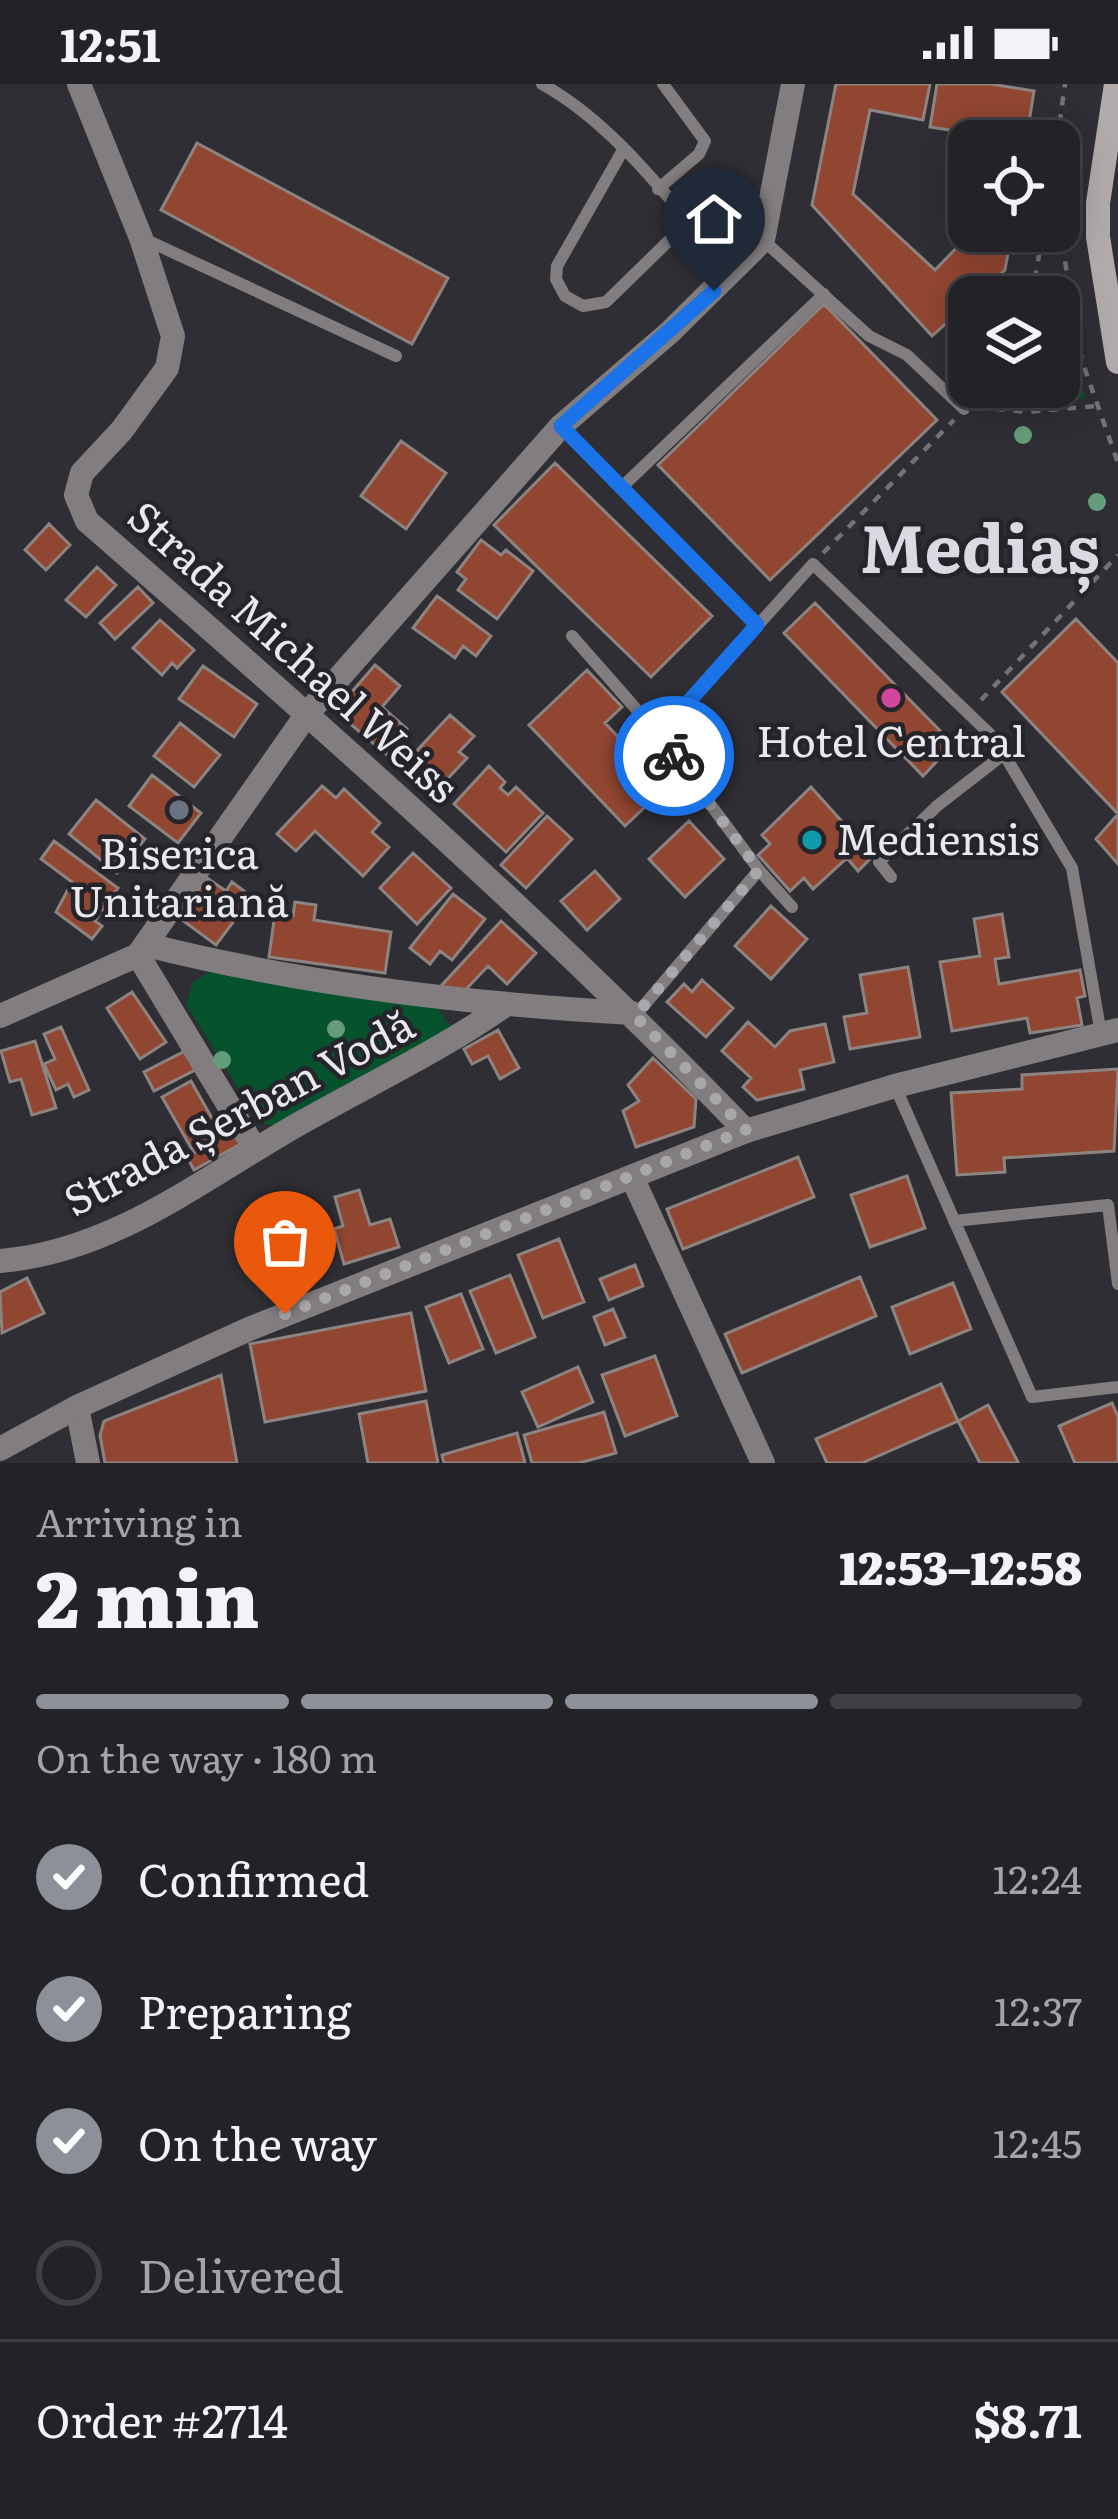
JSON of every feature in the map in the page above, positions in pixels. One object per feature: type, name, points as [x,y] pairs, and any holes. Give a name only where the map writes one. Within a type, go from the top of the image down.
[{"type":"main road","points":[[1116,84],[1098,203],[1098,237],[1118,362]]},
{"type":"street","name":"Strada Michael Weiss","points":[[79,84],[141,238],[173,336],[167,368],[122,430],[82,473],[76,495],[87,521],[307,714],[634,1014],[746,1130]]},
{"type":"street","points":[[0,1016],[142,950],[307,714],[561,426],[763,240],[792,85]]},
{"type":"street","points":[[142,950],[504,1006],[634,1014]]},
{"type":"street","points":[[142,950],[255,1149]]},
{"type":"street","name":"Strada Șerban Vodă","points":[[0,1261],[38,1258],[97,1240],[451,1043],[504,1006]]},
{"type":"street","points":[[0,1449],[77,1407],[249,1329],[746,1130],[896,1086],[1112,1033]]},
{"type":"street","points":[[632,1177],[763,1463]]},
{"type":"street","points":[[77,1407],[88,1463]]},
{"type":"lane","points":[[542,84],[572,100],[623,150],[733,272]]},
{"type":"lane","points":[[658,189],[699,154],[705,141],[663,84]]},
{"type":"lane","points":[[623,150],[557,266],[556,279],[565,296],[583,306],[606,302],[688,222]]},
{"type":"lane","points":[[141,238],[396,356]]},
{"type":"lane","points":[[763,240],[869,336],[907,355],[964,409]]},
{"type":"lane","points":[[622,486],[824,294]]},
{"type":"lane","points":[[561,426],[757,625]]},
{"type":"lane","points":[[659,735],[813,564],[995,739],[1072,868],[1112,1033]]},
{"type":"lane","points":[[572,636],[659,735],[792,908]]},
{"type":"lane","points":[[892,877],[879,862],[937,806],[1004,754]]},
{"type":"lane","points":[[634,1014],[759,870]]},
{"type":"lane","points":[[896,1086],[1032,1397],[1118,1387]]},
{"type":"lane","points":[[954,1221],[1108,1205],[1118,1284]]},
{"type":"path","points":[[1060,120],[1064,84]]},
{"type":"path","points":[[1080,348],[1118,464]]},
{"type":"path","points":[[1080,408],[1098,406]]},
{"type":"path","points":[[997,408],[1027,412],[1074,408]]},
{"type":"path","points":[[813,564],[964,409]]},
{"type":"path","points":[[969,713],[1118,555]]},
{"type":"green space","points":[[223,964],[430,998],[452,1029],[280,1128],[259,1122],[186,1004],[193,982]]},
{"type":"building","points":[[836,84],[930,84],[923,120],[870,110],[853,194],[935,270],[952,252],[1008,252],[1005,270],[998,276],[948,276],[948,322],[932,336],[812,205]]},
{"type":"building","points":[[937,84],[991,84],[1034,91],[1029,120],[948,120],[948,130],[930,127]]},
{"type":"building","points":[[197,143],[448,278],[412,344],[161,210]]},
{"type":"building","points":[[824,304],[937,420],[770,580],[658,465]]},
{"type":"building","points":[[401,441],[446,473],[406,529],[361,496]]},
{"type":"building","points":[[555,463],[712,616],[651,677],[494,525]]},
{"type":"building","points":[[49,524],[70,545],[46,570],[25,550]]},
{"type":"building","points":[[481,540],[501,555],[506,550],[533,571],[497,619],[458,590],[466,579],[457,572]]},
{"type":"building","points":[[97,567],[116,585],[86,617],[66,600]]},
{"type":"building","points":[[138,587],[153,603],[115,639],[100,623]]},
{"type":"building","points":[[437,596],[491,636],[476,656],[463,646],[455,658],[413,628]]},
{"type":"building","points":[[815,603],[953,744],[923,776],[784,633]]},
{"type":"building","points":[[1076,619],[1118,663],[1118,814],[1002,692]]},
{"type":"building","points":[[160,620],[194,650],[177,668],[172,663],[162,675],[133,648]]},
{"type":"building","points":[[375,665],[400,686],[382,707],[407,729],[386,754],[335,711]]},
{"type":"building","points":[[203,666],[257,704],[234,737],[179,699]]},
{"type":"building","points":[[587,670],[622,707],[605,723],[666,787],[625,826],[529,725]]},
{"type":"building","points":[[450,715],[474,736],[459,752],[467,758],[438,789],[408,760]]},
{"type":"building","points":[[180,723],[220,755],[194,787],[154,756]]},
{"type":"building","points":[[489,766],[505,782],[500,788],[508,795],[516,787],[543,813],[506,852],[454,804]]},
{"type":"building","points":[[152,775],[201,813],[178,843],[129,806]]},
{"type":"building","points":[[322,786],[336,798],[344,789],[380,823],[372,832],[389,847],[363,876],[315,831],[296,851],[277,834]]},
{"type":"building","name":"Mediensis","points":[[811,787],[873,856],[858,871],[847,858],[813,889],[804,878],[790,891],[758,855],[770,844],[762,835]]},
{"type":"building","points":[[96,800],[145,839],[117,873],[69,834]]},
{"type":"building","points":[[1118,814],[1118,864],[1096,839]]},
{"type":"building","points":[[547,816],[572,839],[526,888],[501,865]]},
{"type":"building","points":[[689,821],[724,859],[685,897],[649,859]]},
{"type":"building","points":[[54,841],[118,888],[95,921],[102,926],[92,939],[56,912],[72,882],[41,859]]},
{"type":"building","points":[[413,853],[451,888],[417,924],[380,888]]},
{"type":"building","points":[[595,871],[620,899],[587,930],[561,901]]},
{"type":"building","points":[[207,878],[226,891],[232,882],[252,897],[216,945],[178,917]]},
{"type":"building","points":[[453,894],[485,919],[452,960],[440,951],[430,964],[410,948]]},
{"type":"building","points":[[295,902],[316,905],[314,920],[391,932],[385,973],[269,957],[275,913],[293,916]]},
{"type":"building","points":[[771,906],[807,939],[771,979],[735,946]]},
{"type":"building","points":[[1002,914],[1009,957],[995,959],[999,984],[1080,970],[1085,996],[1077,998],[1082,1025],[1030,1033],[1027,1018],[952,1031],[940,962],[980,956],[974,919]]},
{"type":"building","points":[[501,921],[536,953],[507,984],[488,966],[456,1000],[441,986]]},
{"type":"building","points":[[908,967],[920,1037],[850,1049],[844,1017],[867,1013],[860,975]]},
{"type":"building","points":[[702,980],[733,1008],[706,1037],[667,1002],[684,984],[692,992]]},
{"type":"building","points":[[132,992],[166,1042],[140,1059],[107,1008]]},
{"type":"building","points":[[748,1022],[775,1047],[790,1031],[825,1024],[834,1062],[800,1070],[804,1089],[757,1100],[743,1087],[751,1078],[722,1051]]},
{"type":"building","points":[[61,1027],[89,1090],[74,1097],[68,1084],[56,1090],[44,1064],[55,1059],[44,1034]]},
{"type":"building","points":[[498,1030],[519,1068],[500,1079],[488,1056],[472,1064],[464,1049]]},
{"type":"building","points":[[35,1041],[56,1108],[32,1115],[21,1079],[10,1082],[1,1051]]},
{"type":"building","points":[[185,1051],[195,1070],[154,1091],[144,1072]]},
{"type":"building","points":[[653,1058],[696,1099],[694,1127],[636,1147],[623,1111],[639,1101],[628,1085]]},
{"type":"building","points":[[1118,1069],[1114,1151],[1004,1158],[1005,1172],[957,1175],[951,1093],[1022,1089],[1022,1075]]},
{"type":"building","points":[[191,1081],[217,1127],[233,1118],[246,1141],[194,1170],[187,1157],[194,1153],[162,1097]]},
{"type":"building","points":[[798,1157],[814,1197],[683,1249],[667,1209]]},
{"type":"building","points":[[907,1176],[925,1228],[870,1247],[851,1195]]},
{"type":"building","points":[[359,1190],[370,1225],[390,1219],[399,1247],[344,1264],[334,1229],[343,1226],[335,1197]]},
{"type":"building","points":[[559,1239],[584,1302],[543,1318],[518,1255]]},
{"type":"building","points":[[635,1265],[643,1286],[609,1300],[600,1279]]},
{"type":"building","points":[[510,1275],[535,1337],[496,1353],[470,1291]]},
{"type":"building","points":[[860,1277],[876,1316],[742,1373],[725,1334]]},
{"type":"building","points":[[27,1278],[44,1313],[2,1333],[0,1292]]},
{"type":"building","points":[[953,1283],[971,1329],[910,1354],[892,1307]]},
{"type":"building","points":[[461,1294],[483,1349],[449,1363],[426,1307]]},
{"type":"building","points":[[613,1309],[625,1337],[605,1345],[594,1317]]},
{"type":"building","points":[[411,1313],[426,1391],[265,1422],[250,1344]]},
{"type":"building","points":[[655,1356],[677,1416],[625,1436],[602,1375]]},
{"type":"building","points":[[578,1367],[593,1402],[538,1427],[522,1392]]},
{"type":"building","points":[[221,1375],[237,1463],[105,1463],[100,1435],[104,1421]]},
{"type":"building","points":[[941,1384],[958,1421],[862,1463],[827,1463],[816,1439]]},
{"type":"building","points":[[426,1401],[438,1463],[368,1463],[359,1414]]},
{"type":"building","points":[[1112,1403],[1118,1417],[1118,1463],[1075,1463],[1059,1426]]},
{"type":"building","points":[[988,1405],[1018,1462],[980,1463],[958,1421]]},
{"type":"building","points":[[604,1412],[616,1453],[579,1463],[532,1463],[524,1435]]},
{"type":"building","points":[[517,1433],[525,1463],[444,1463],[442,1455]]},
{"type":"way so far","points":[[285,1314],[746,1130],[635,1016],[759,870],[674,756]]},
{"type":"place","name":"Hotel Central","points":[[891,698]]},
{"type":"place","name":"Biserica Unitariană","points":[[179,810]]},
{"type":"place","name":"Mediensis","points":[[812,840]]},
{"type":"district","name":"Mediaș","points":[[980,550]]},
{"type":"route","points":[[674,756],[659,735],[757,625],[561,426],[714,291]]}]
